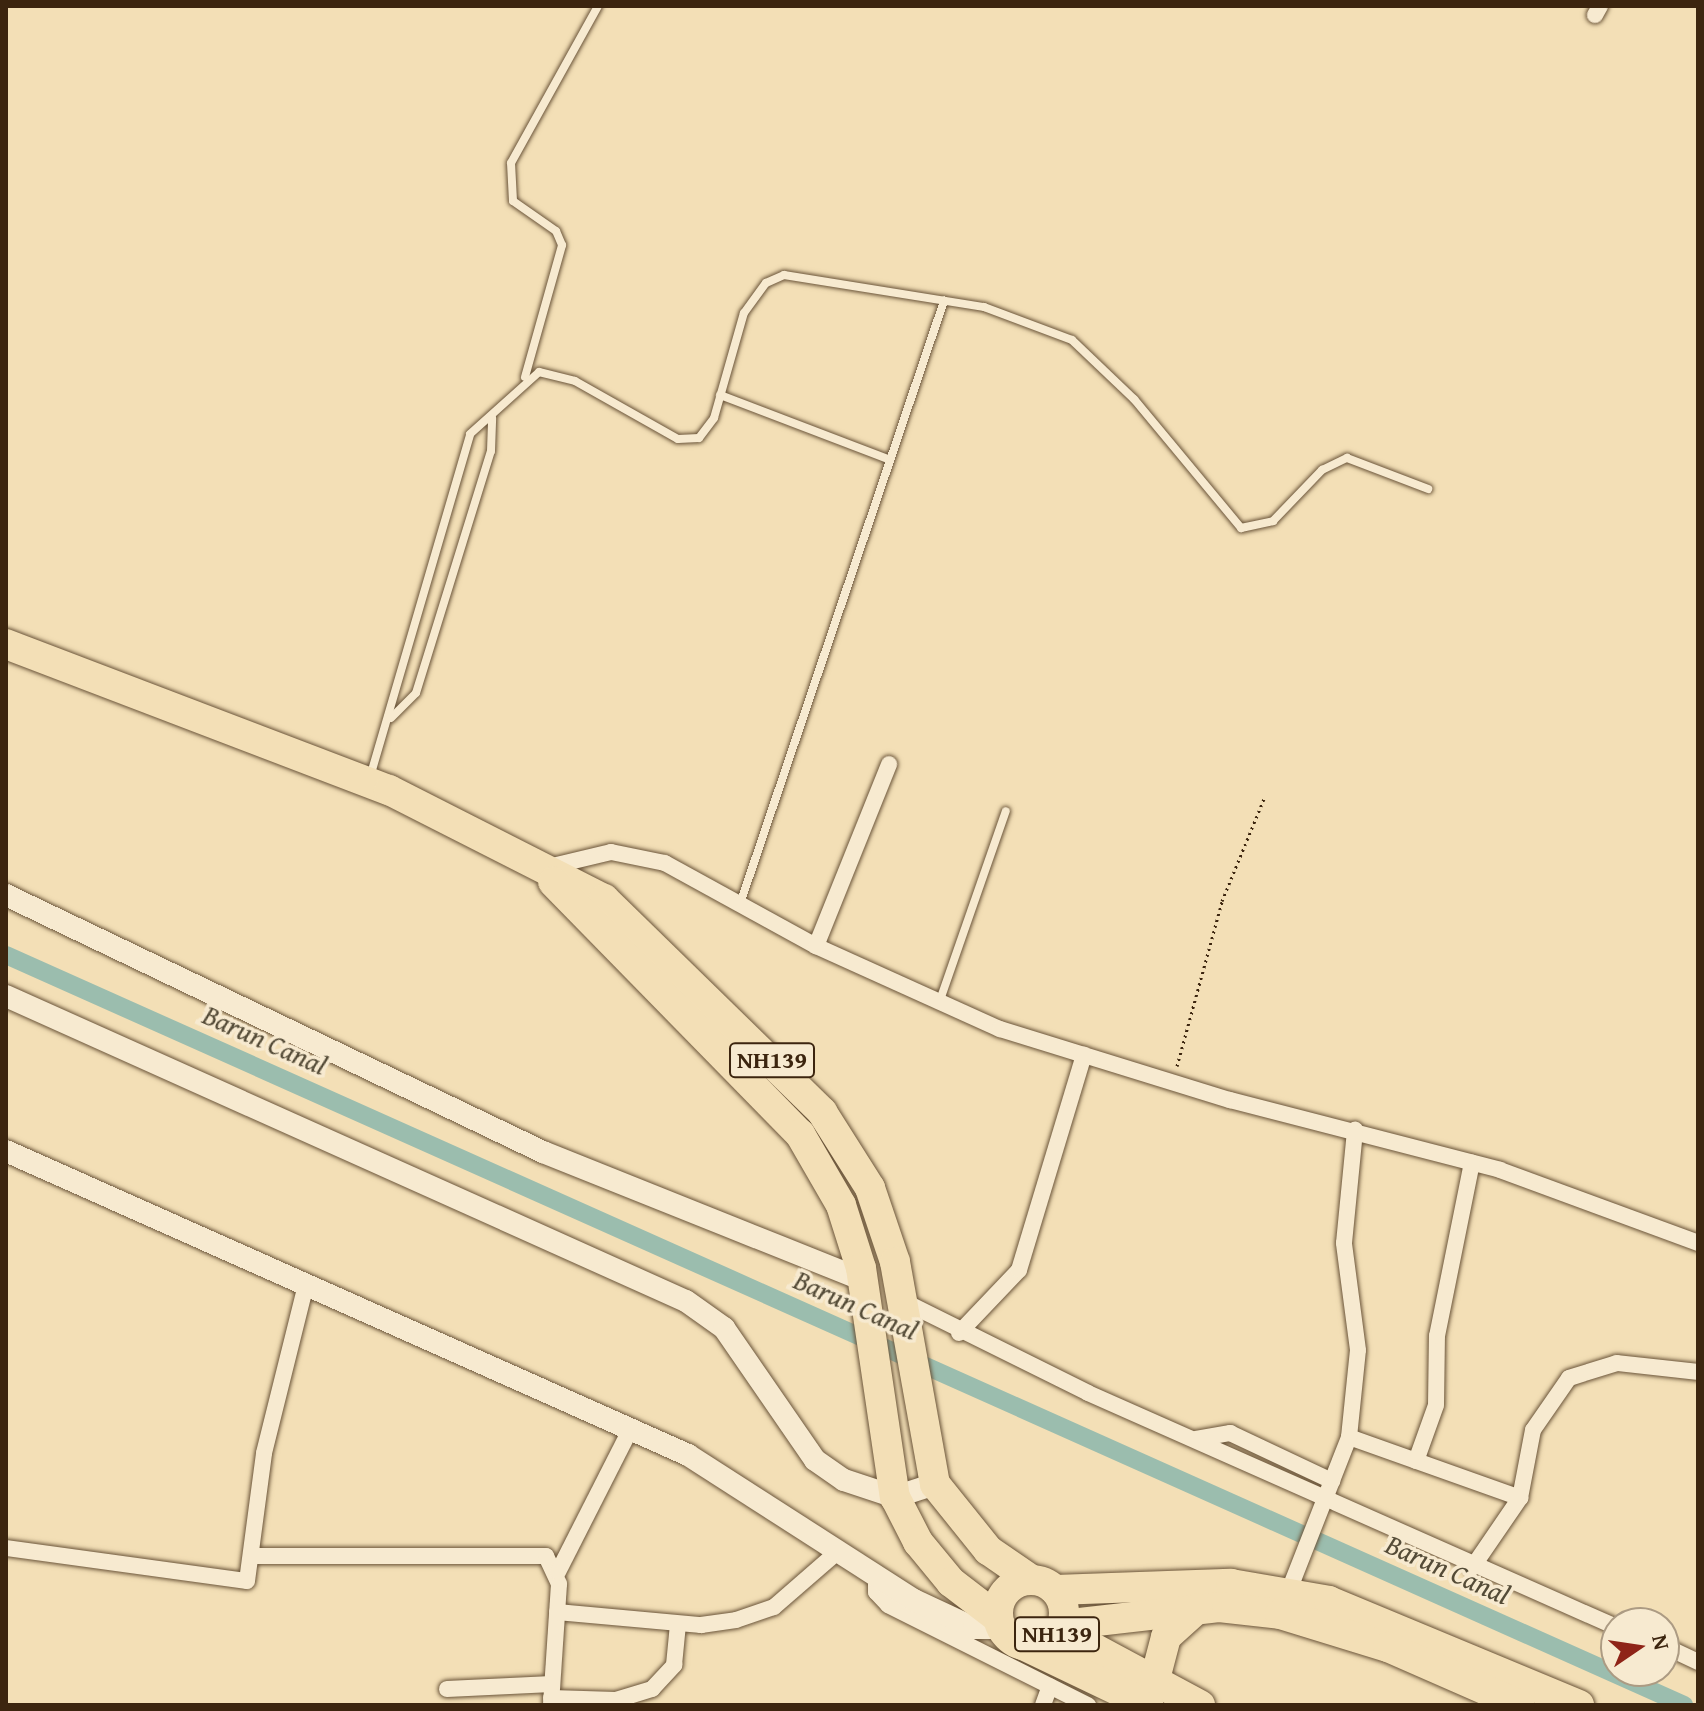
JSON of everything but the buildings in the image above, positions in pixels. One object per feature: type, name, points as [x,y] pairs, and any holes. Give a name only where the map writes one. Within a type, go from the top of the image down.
[{"type":"highway","name":"NH139","points":[[6,644],[368,782],[541,871],[604,899],[822,1112],[870,1188],[903,1310],[913,1386],[935,1484],[988,1550],[1042,1584],[1061,1628],[1152,1692]]},
{"type":"highway","name":"NH139","points":[[541,871],[800,1134],[841,1205],[865,1293],[895,1497],[918,1542],[951,1582],[1007,1630],[1042,1645],[1061,1628]]},
{"type":"highway","name":"NH139","points":[[1007,1630],[1005,1591],[1042,1584]]},
{"type":"highway","points":[[1042,1584],[1231,1584],[1288,1593],[1411,1629],[1579,1705]]},
{"type":"highway","points":[[1152,1692],[1166,1637],[1198,1608]]},
{"type":"highway","points":[[1061,1628],[1198,1608],[1333,1627],[1520,1705]]},
{"type":"highway","name":"NH139","points":[[1007,1630],[1152,1692],[1200,1705]]},
{"type":"main road","points":[[6,895],[543,1152],[865,1293]]},
{"type":"main road","points":[[6,996],[686,1301],[724,1328],[815,1460],[844,1480],[895,1497],[935,1484]]},
{"type":"main road","points":[[8,1157],[688,1455],[835,1554],[954,1621],[1007,1630]]},
{"type":"street","points":[[816,946],[889,764]]},
{"type":"street","points":[[541,871],[634,853],[740,904],[816,946],[939,1003],[1084,1055],[1172,1082],[1472,1162],[1698,1243]]},
{"type":"street","points":[[959,1333],[1019,1270],[1084,1055]]},
{"type":"street","points":[[1288,1593],[1349,1437],[1358,1350],[1344,1243],[1355,1130]]},
{"type":"street","points":[[1416,1461],[1436,1405],[1437,1336],[1472,1162]]},
{"type":"street","points":[[6,1548],[231,1583],[247,1581],[254,1556],[264,1453],[306,1285]]},
{"type":"street","points":[[903,1310],[1196,1439],[1472,1568],[1600,1620]]},
{"type":"street","points":[[1472,1568],[1520,1498],[1533,1430],[1559,1387],[1579,1370],[1617,1363],[1698,1372]]},
{"type":"street","points":[[551,1696],[558,1572],[630,1430]]},
{"type":"street","points":[[1196,1439],[1230,1433],[1332,1481]]},
{"type":"street","points":[[1349,1437],[1520,1498]]},
{"type":"street","points":[[254,1556],[535,1554],[558,1572]]},
{"type":"street","points":[[557,1612],[678,1624],[757,1615],[835,1554]]},
{"type":"street","points":[[876,1577],[876,1592],[888,1605],[1088,1705]]},
{"type":"street","points":[[447,1689],[616,1700],[652,1689],[674,1665],[678,1624]]},
{"type":"street","points":[[1043,1705],[1050,1686]]},
{"type":"lane","points":[[368,782],[391,718],[395,675],[470,434],[492,418],[525,377],[562,245],[556,231],[513,201],[511,163],[598,6]]},
{"type":"lane","points":[[525,377],[557,372],[678,439],[708,430],[744,313],[766,283],[784,275],[944,301],[1037,322],[1087,350],[1241,528],[1263,527],[1322,470],[1347,458],[1428,489]]},
{"type":"lane","points":[[740,904],[944,301]]},
{"type":"lane","points":[[720,395],[890,460]]},
{"type":"lane","points":[[391,718],[416,693],[486,472],[492,418]]},
{"type":"lane","points":[[939,1003],[1006,811]]},
{"type":"path","points":[[1172,1082],[1222,901],[1265,796]]},
{"type":"waterway","name":"Barun Canal","points":[[6,955],[1684,1705]]}]
